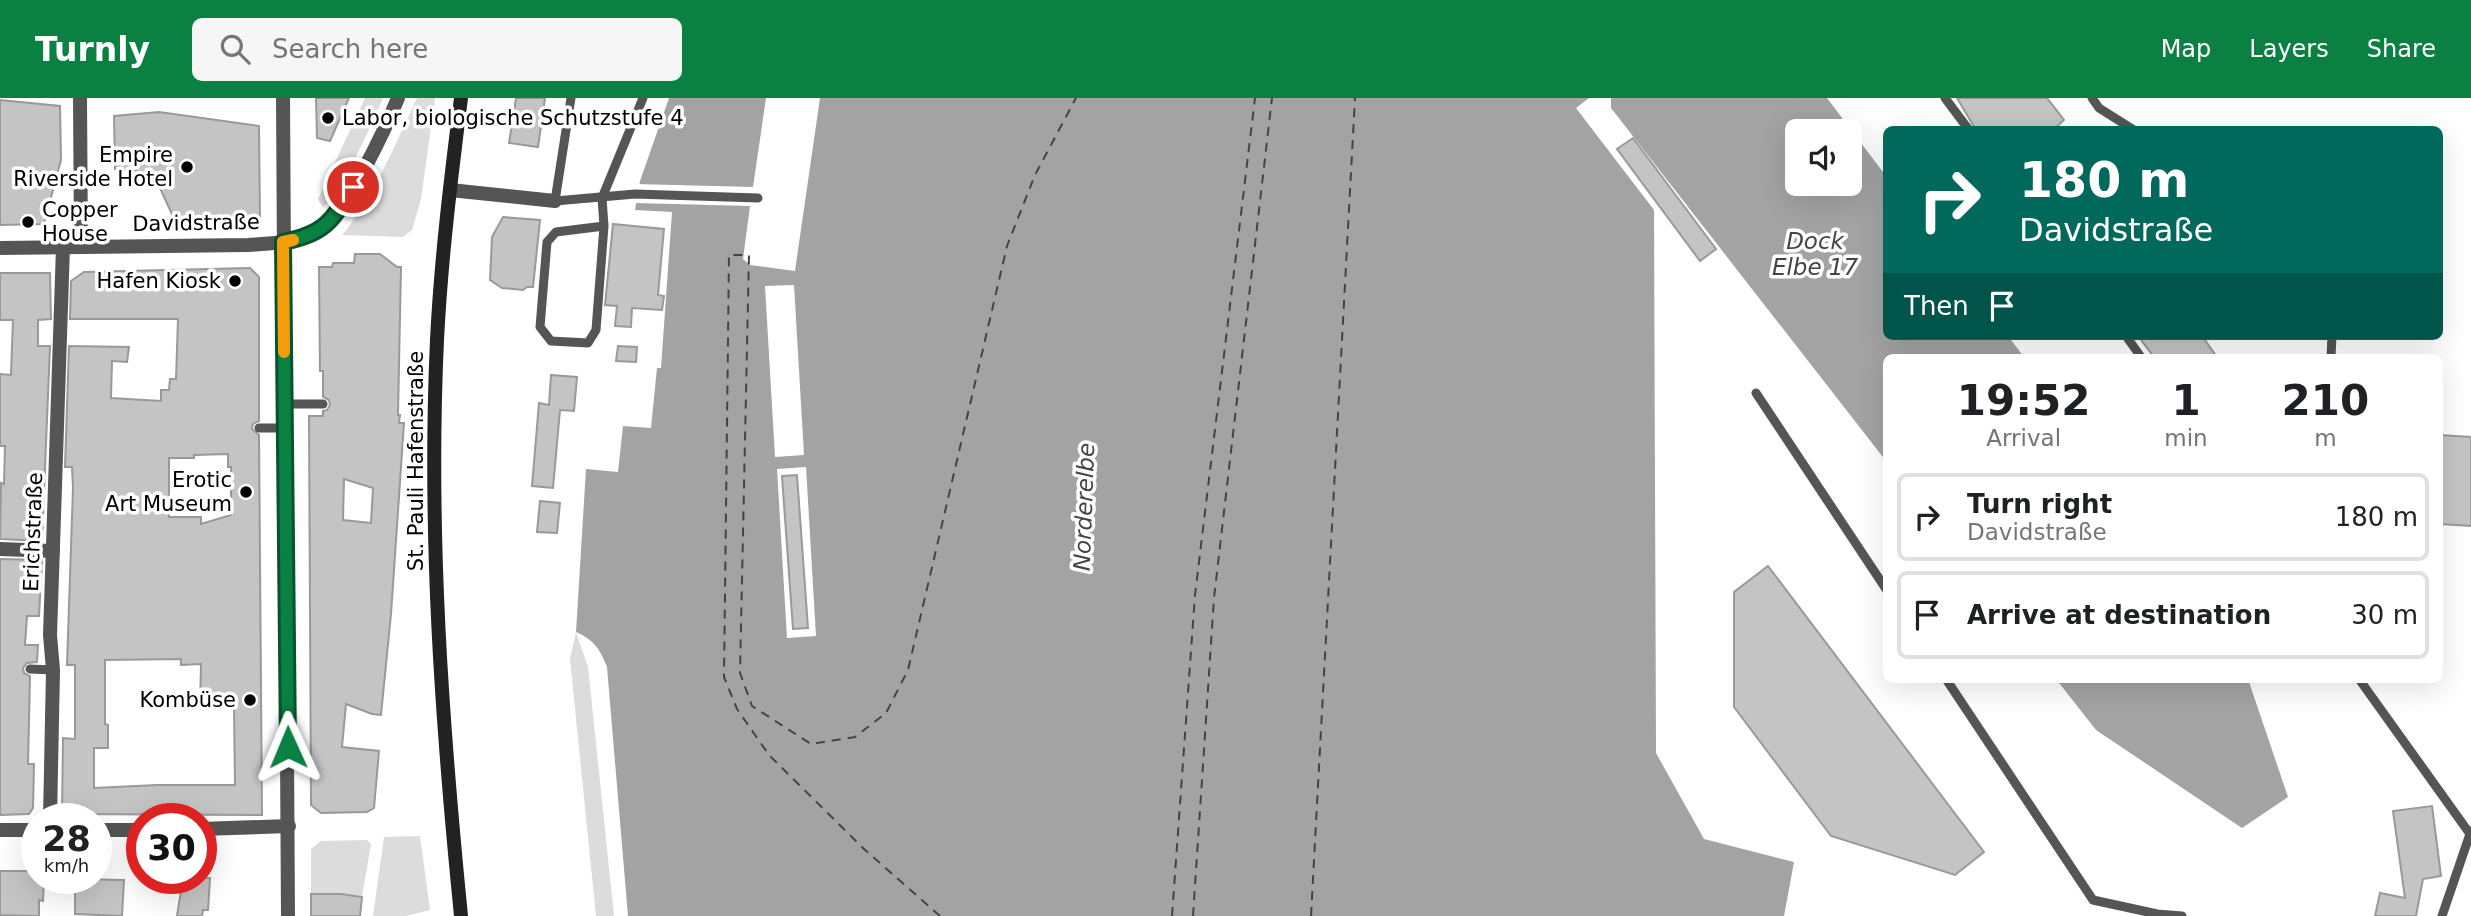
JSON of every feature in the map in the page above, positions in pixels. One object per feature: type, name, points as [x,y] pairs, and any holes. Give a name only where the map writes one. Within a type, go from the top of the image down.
[{"type":"main road","name":"St. Pauli Hafenstraße","points":[[461,98],[450,190],[438,339],[436,477],[438,628],[461,916]]},
{"type":"street","points":[[80,98],[81,247]]},
{"type":"street","points":[[283,98],[288,916]]},
{"type":"street","name":"Davidstraße","points":[[0,248],[248,245],[283,242],[318,231],[332,219],[362,172],[398,98]]},
{"type":"street","points":[[450,190],[555,201]]},
{"type":"street","name":"Erichstraße","points":[[50,803],[53,670],[50,635],[63,247]]},
{"type":"street","points":[[0,549],[53,551]]},
{"type":"street","points":[[217,829],[289,827]]},
{"type":"street","points":[[0,830],[21,830]]},
{"type":"lane","points":[[571,98],[555,201],[635,194],[758,198]]},
{"type":"lane","points":[[604,226],[556,232],[547,242],[540,327],[551,341],[588,343],[596,330],[604,226],[602,198],[643,98]]},
{"type":"lane","points":[[1945,98],[1966,126]]},
{"type":"lane","points":[[2092,98],[2099,108],[2128,126]]},
{"type":"lane","points":[[1756,393],[1883,584]]},
{"type":"lane","points":[[285,404],[323,404]]},
{"type":"lane","points":[[259,428],[285,428]]},
{"type":"lane","points":[[30,669],[53,670]]},
{"type":"lane","points":[[1949,683],[2093,900],[2157,914],[2182,916]]},
{"type":"lane","points":[[2362,683],[2470,832],[2442,916]]},
{"type":"shaded area","points":[[365,98],[383,98],[357,155],[323,208],[318,199]]},
{"type":"shaded area","points":[[417,98],[435,98],[421,199],[412,230],[403,237],[342,235],[373,188]]},
{"type":"shaded area","points":[[576,632],[588,667],[614,916],[596,916],[570,659]]},
{"type":"shaded area","points":[[420,836],[430,910],[406,916],[373,916],[384,837]]},
{"type":"shaded area","points":[[367,840],[371,844],[362,897],[311,894],[311,849],[321,841]]},
{"type":"water","name":"Norderelbe","points":[[669,98],[1589,98],[1576,108],[1654,210],[1656,753],[1704,839],[1794,862],[1784,916],[628,916],[607,667],[596,646],[576,632],[586,469],[618,472],[623,426],[651,428],[657,368],[661,368],[672,212],[635,210],[640,181]]},
{"type":"water","name":"Dock Elbe 17","points":[[1611,98],[1827,98],[1843,119],[1785,119],[1785,196],[1862,196],[1862,144],[1883,172],[1883,340],[2011,340],[2022,354],[1883,354],[1883,457],[1611,108]]},
{"type":"water","points":[[2059,683],[2249,683],[2288,797],[2242,828],[2096,730]]},
{"type":"pier","points":[[766,98],[820,98],[795,271],[750,265],[743,259],[750,206],[635,203],[636,184],[753,187]]},
{"type":"pier","points":[[794,285],[804,455],[775,457],[765,286]]},
{"type":"pier","points":[[806,467],[816,636],[787,638],[777,469]]},
{"type":"building","name":"Labor, biologische Schutzstufe 4","points":[[316,98],[349,98],[330,141],[317,138]]},
{"type":"building","points":[[516,98],[545,98],[538,147],[509,143]]},
{"type":"building","points":[[1957,98],[2047,98],[2064,120],[2057,126],[1974,126]]},
{"type":"building","points":[[0,100],[60,106],[61,160],[44,224],[0,225]]},
{"type":"building","name":"Empire Riverside Hotel","points":[[159,112],[259,126],[260,222],[177,225],[153,173],[115,169],[114,116]]},
{"type":"building","points":[[1633,138],[1716,249],[1700,261],[1617,149]]},
{"type":"building","points":[[503,217],[540,220],[533,287],[523,290],[502,288],[490,280],[492,237]]},
{"type":"building","points":[[613,224],[664,229],[658,295],[664,296],[662,310],[632,308],[631,327],[615,326],[617,306],[605,305]]},
{"type":"building","points":[[355,254],[380,254],[397,267],[401,267],[398,415],[399,423],[404,423],[381,715],[346,704],[342,747],[379,751],[374,808],[367,812],[321,813],[311,805],[309,416],[323,416],[323,411],[330,405],[329,400],[323,397],[323,371],[320,371],[319,267],[332,267],[333,263],[354,263]],"holes":[[[344,479],[373,488],[371,523],[343,520]]]},
{"type":"building","points":[[250,268],[259,277],[259,421],[253,424],[252,429],[259,435],[262,815],[217,815],[217,803],[126,803],[126,814],[112,814],[112,803],[62,803],[63,738],[75,739],[75,665],[67,665],[73,488],[72,467],[65,467],[69,346],[129,347],[127,362],[112,361],[111,398],[161,401],[161,390],[169,390],[170,379],[176,379],[178,319],[70,319],[71,281],[84,272]],"holes":[[[228,454],[228,467],[231,467],[231,515],[201,524],[201,517],[169,517],[169,458]],[[181,659],[181,665],[201,664],[200,706],[234,706],[235,785],[94,788],[94,748],[108,748],[108,725],[105,724],[105,660]]]},
{"type":"building","points":[[0,273],[50,273],[51,319],[38,320],[38,346],[50,346],[42,541],[0,539],[5,446],[0,446],[0,374],[11,375],[13,320],[0,320]]},
{"type":"building","points":[[2141,340],[2205,340],[2215,354],[2152,354]]},
{"type":"building","points":[[618,346],[637,347],[636,362],[616,361]]},
{"type":"building","points":[[551,375],[577,377],[574,411],[560,410],[553,488],[532,486],[539,403],[549,405]]},
{"type":"building","points":[[2443,435],[2471,437],[2471,526],[2443,524]]},
{"type":"building","points":[[797,475],[808,628],[793,629],[782,476]]},
{"type":"building","points":[[540,501],[560,503],[557,533],[537,532]]},
{"type":"building","points":[[0,559],[42,560],[39,616],[27,616],[25,645],[38,645],[37,662],[27,663],[23,668],[24,673],[30,676],[28,764],[34,764],[33,803],[21,803],[21,814],[0,815]]},
{"type":"building","points":[[1768,566],[1984,852],[1955,875],[1831,836],[1734,707],[1734,592]]},
{"type":"building","points":[[2432,806],[2441,876],[2423,879],[2416,916],[2375,916],[2380,893],[2405,898],[2393,811]]},
{"type":"building","points":[[0,871],[21,871],[21,894],[43,894],[43,901],[39,900],[39,916],[0,915]]},
{"type":"building","points":[[112,880],[124,880],[122,916],[75,914],[75,894],[112,894]]},
{"type":"building","points":[[180,894],[209,894],[208,910],[203,910],[202,916],[177,916]]},
{"type":"building","points":[[311,894],[362,897],[360,916],[311,916]]},
{"type":"ferry route","points":[[940,916],[864,849],[769,755],[737,709],[724,677],[729,255],[749,255],[740,673],[752,706],[811,744],[855,737],[886,713],[908,670],[1007,246],[1035,175],[1076,98]]},
{"type":"ferry route","points":[[1172,916],[1195,595],[1255,98]]},
{"type":"ferry route","points":[[1193,916],[1214,598],[1272,98]]},
{"type":"ferry route","points":[[1311,916],[1355,98]]},
{"type":"slow traffic","points":[[284,352],[283,242],[293,240]]},
{"type":"place","name":"Labor, biologische Schutzstufe 4","points":[[328,118]]},
{"type":"place","name":"Empire Riverside Hotel","points":[[187,167]]},
{"type":"place","name":"Copper House","points":[[28,222]]},
{"type":"place","name":"Hafen Kiosk","points":[[235,281]]},
{"type":"place","name":"Erotic Art Museum","points":[[246,492]]},
{"type":"place","name":"Kombüse","points":[[250,700]]},
{"type":"route","points":[[288,747],[283,242],[324,227],[353,187]]}]
